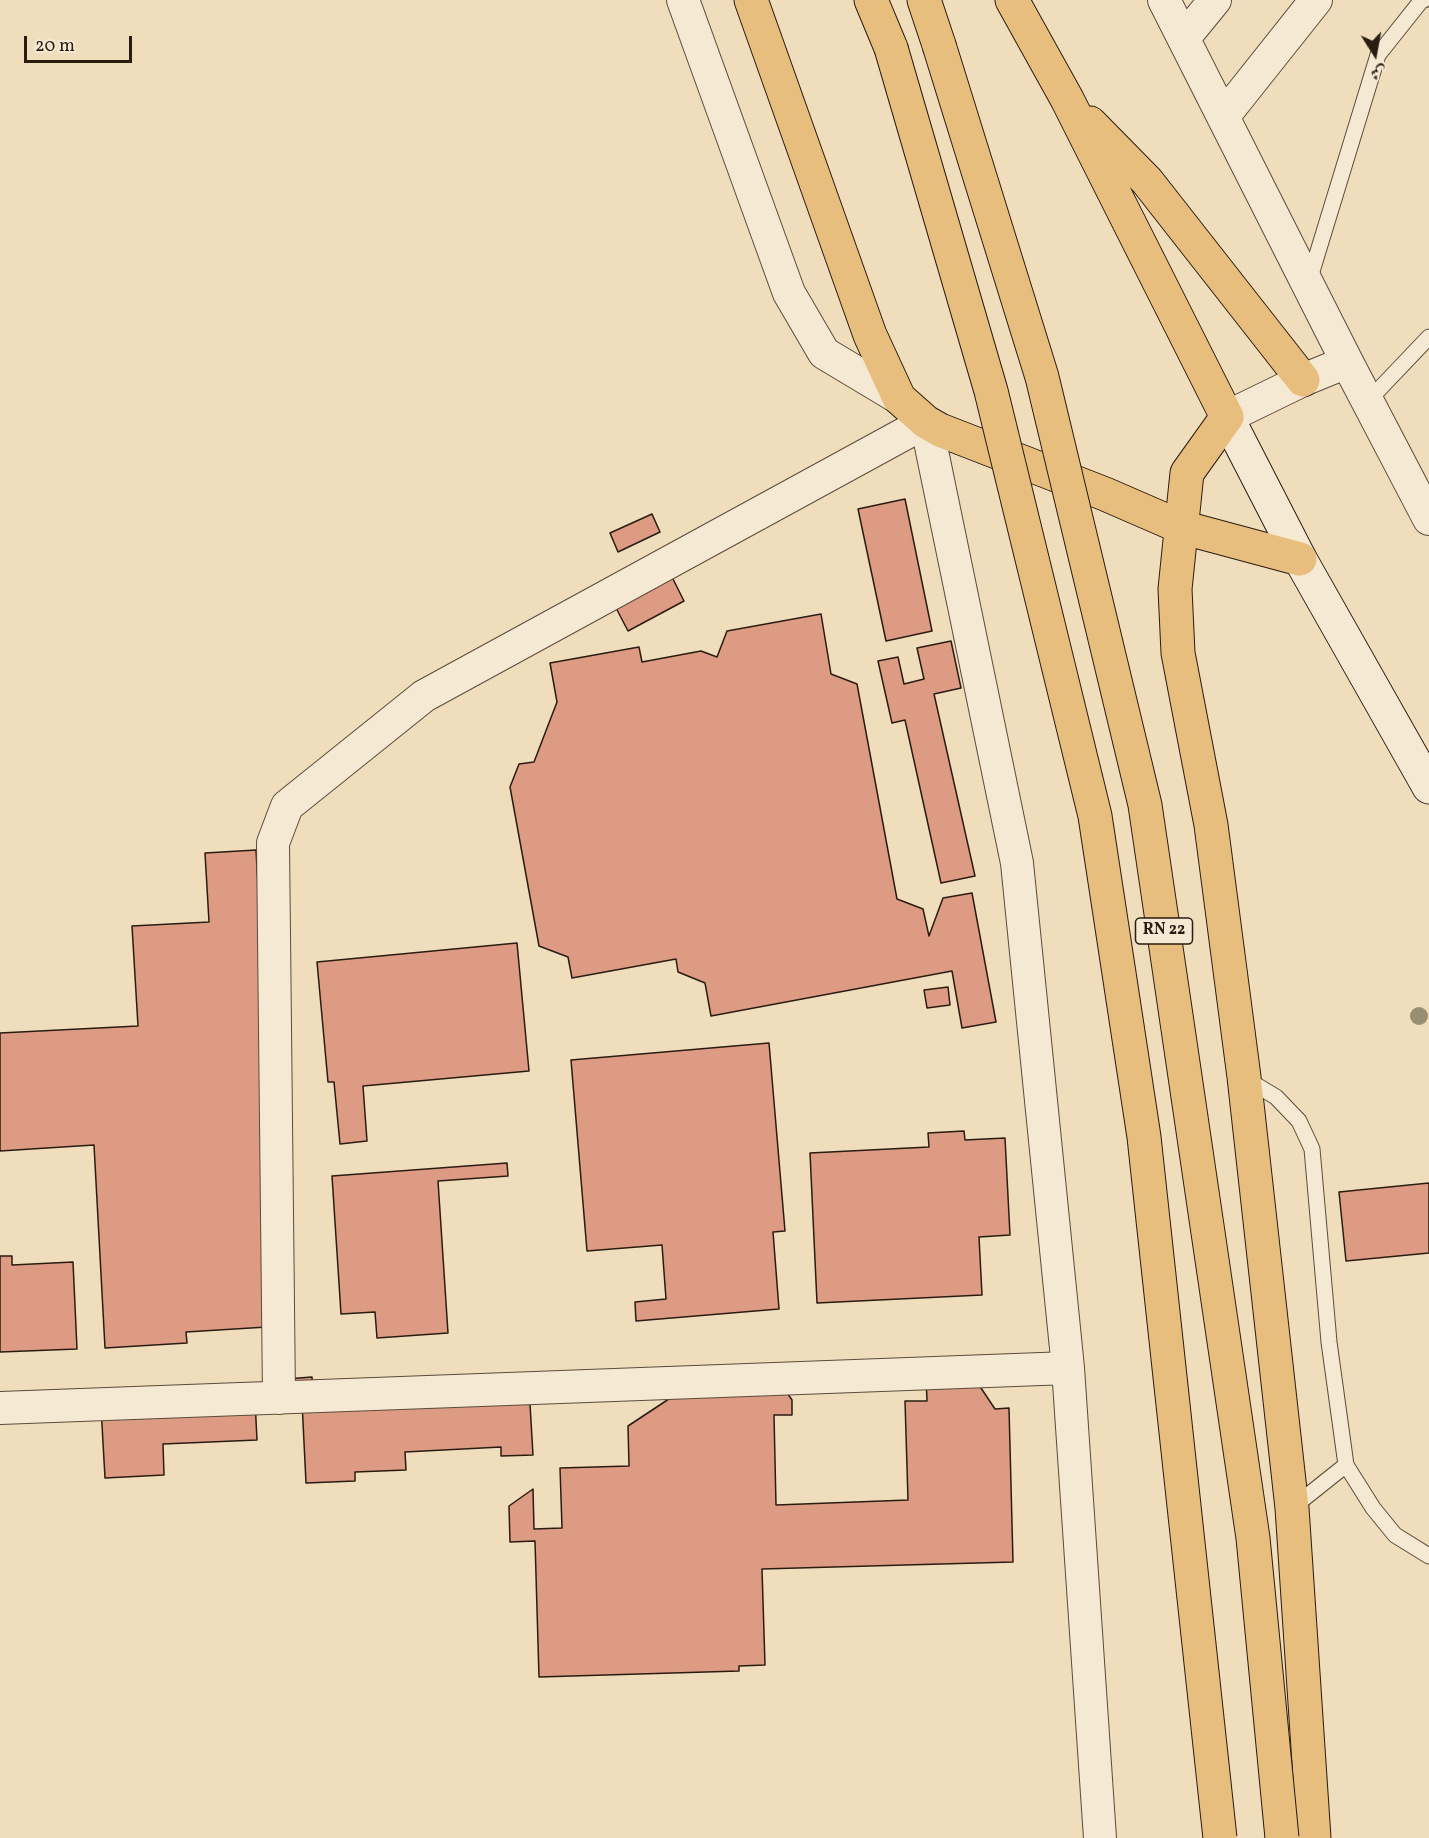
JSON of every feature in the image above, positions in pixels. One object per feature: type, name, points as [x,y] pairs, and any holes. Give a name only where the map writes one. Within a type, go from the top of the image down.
[{"type":"highway","points":[[751,0],[870,335],[899,398],[926,422],[940,430],[1105,494],[1180,527],[1300,560]]},
{"type":"highway","name":"RN 22","points":[[871,0],[891,48],[991,391],[1095,816],[1144,1137],[1220,1838]]},
{"type":"highway","name":"RN 22","points":[[924,0],[1042,377],[1145,805],[1253,1538],[1282,1838]]},
{"type":"highway","points":[[1012,0],[1067,99],[1227,417],[1186,473],[1175,589],[1178,653],[1211,825],[1244,1077],[1292,1508],[1314,1838]]},
{"type":"highway","points":[[1067,99],[1147,181],[1304,380]]},
{"type":"main road","points":[[1227,417],[1300,560],[1429,787]]},
{"type":"street","points":[[683,0],[789,293],[824,353],[899,398]]},
{"type":"street","points":[[1164,0],[1429,519]]},
{"type":"street","points":[[1184,38],[1215,0]]},
{"type":"street","points":[[1223,117],[1316,0]]},
{"type":"street","points":[[1227,417],[1347,362]]},
{"type":"street","points":[[279,1398],[273,843],[287,806],[424,696],[926,422],[1017,863],[1068,1368],[1100,1838]]},
{"type":"street","points":[[0,1408],[1068,1368]]},
{"type":"lane","points":[[1308,285],[1378,55],[1424,0]]},
{"type":"lane","points":[[1368,401],[1429,337]]},
{"type":"lane","points":[[1244,1077],[1276,1097],[1299,1121],[1312,1149],[1329,1342],[1346,1465],[1373,1508],[1395,1535],[1429,1556]]},
{"type":"lane","points":[[1292,1508],[1346,1465]]},
{"type":"building","points":[[905,499],[932,631],[886,641],[858,509]]},
{"type":"building","points":[[652,514],[660,532],[618,552],[610,533]]},
{"type":"building","points":[[671,575],[684,601],[628,631],[614,604]]},
{"type":"building","points":[[821,614],[831,674],[857,684],[897,899],[923,909],[929,936],[943,898],[972,893],[996,1022],[962,1028],[952,971],[711,1016],[705,983],[678,972],[676,959],[572,978],[568,957],[539,946],[510,787],[519,764],[534,762],[557,702],[550,663],[639,647],[642,662],[701,651],[717,657],[727,631]]},
{"type":"building","points":[[951,641],[961,688],[934,694],[975,876],[941,883],[905,720],[892,723],[878,661],[898,657],[904,684],[924,679],[917,648]]},
{"type":"building","points":[[256,850],[283,1326],[186,1332],[187,1343],[105,1348],[94,1145],[0,1151],[0,1033],[138,1026],[132,926],[209,922],[205,853]]},
{"type":"building","points":[[517,943],[529,1071],[363,1086],[367,1141],[340,1144],[334,1082],[328,1082],[317,962]]},
{"type":"building","points":[[948,987],[950,1005],[927,1008],[924,990]]},
{"type":"building","points":[[769,1043],[785,1231],[773,1232],[779,1309],[636,1321],[635,1302],[666,1299],[662,1245],[587,1251],[571,1060]]},
{"type":"building","points":[[964,1131],[965,1140],[1005,1138],[1010,1235],[979,1237],[982,1295],[817,1303],[810,1153],[929,1147],[928,1133]]},
{"type":"building","points":[[507,1163],[508,1176],[438,1181],[448,1333],[377,1338],[375,1312],[341,1314],[332,1176]]},
{"type":"building","points":[[1429,1183],[1429,1253],[1346,1261],[1339,1192]]},
{"type":"building","points":[[0,1256],[12,1256],[12,1265],[73,1262],[77,1349],[0,1352]]},
{"type":"building","points":[[965,1364],[995,1409],[1009,1408],[1013,1562],[762,1569],[765,1665],[739,1666],[739,1671],[539,1677],[535,1541],[510,1542],[509,1506],[533,1489],[534,1529],[562,1528],[560,1468],[629,1466],[628,1426],[687,1387],[781,1384],[792,1400],[792,1415],[774,1415],[776,1505],[908,1500],[905,1401],[927,1401],[926,1378]]},
{"type":"building","points":[[312,1377],[313,1398],[529,1387],[533,1455],[501,1456],[501,1447],[405,1452],[406,1470],[355,1472],[355,1481],[306,1483],[302,1402],[286,1379]]},
{"type":"building","points":[[255,1400],[257,1440],[163,1444],[164,1475],[105,1478],[101,1407]]}]
